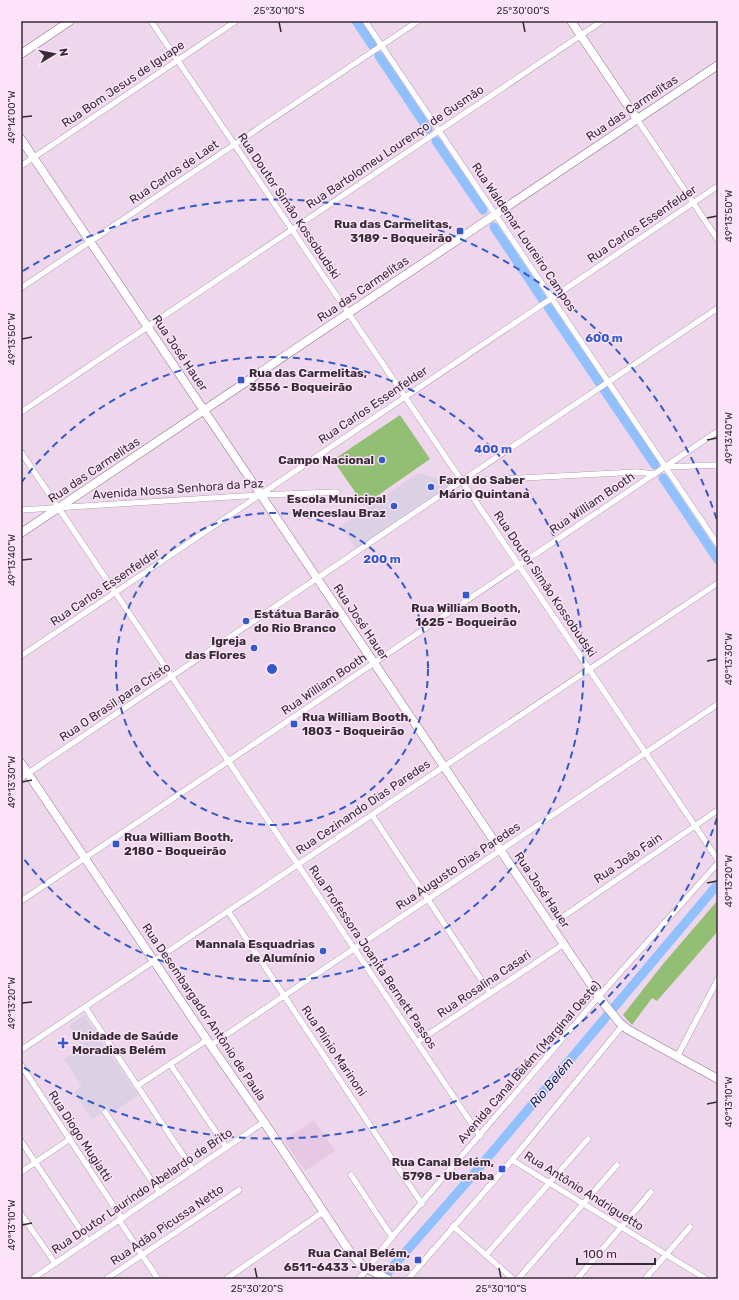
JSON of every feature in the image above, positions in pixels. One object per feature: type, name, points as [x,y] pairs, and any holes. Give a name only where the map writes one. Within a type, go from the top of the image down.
[{"type":"main road","points":[[21,54],[70,21]]},
{"type":"main road","points":[[571,21],[637,119]]},
{"type":"main road","name":"Rua das Carmelitas","points":[[21,533],[718,65]]},
{"type":"main road","name":"Rua José Hauer","points":[[21,139],[601,998],[621,1024],[634,1034],[718,1079]]},
{"type":"main road","name":"Rua Desembargador Antônio de Paula","points":[[21,763],[24,776],[85,858],[264,1122],[352,1255],[360,1264],[388,1279]]},
{"type":"street","name":"Rua Doutor Simão Kossobudski","points":[[151,21],[718,861]]},
{"type":"street","name":"Rua Bom Jesus de Iguape","points":[[21,166],[236,21]]},
{"type":"street","name":"Rua Waldemar Loureiro Campos","points":[[365,21],[718,545]]},
{"type":"street","name":"Rua Carlos de Laet","points":[[21,288],[418,21]]},
{"type":"street","name":"Rua Bartolomeu Lourenço de Gusmão","points":[[21,412],[602,21]]},
{"type":"street","points":[[637,119],[718,240]]},
{"type":"street","name":"Rua Carlos Essenfelder","points":[[21,656],[718,186]]},
{"type":"street","name":"Rua O Brasil para Cristo","points":[[24,776],[718,308]]},
{"type":"street","name":"Rua William Booth","points":[[21,901],[718,432]]},
{"type":"street","name":"Rua Professora Joanita Bernett Passos","points":[[21,452],[480,1136]]},
{"type":"street","points":[[665,467],[718,465]]},
{"type":"street","points":[[462,481],[637,472],[655,474]]},
{"type":"street","name":"Avenida Nossa Senhora da Paz","points":[[21,510],[261,494],[337,492]]},
{"type":"street","name":"Rua Cezinando Dias Paredes","points":[[21,1050],[718,583]]},
{"type":"street","name":"Rua Augusto Dias Paredes","points":[[137,1086],[170,1064],[284,996],[718,704]]},
{"type":"street","name":"Rua João Fain","points":[[551,924],[718,810]]},
{"type":"street","points":[[372,815],[490,993]]},
{"type":"street","name":"Avenida Canal Belém (Marginal Oeste)","points":[[359,1279],[392,1237],[601,998],[718,861]]},
{"type":"street","name":"Rua Plínio Marinoni","points":[[228,911],[422,1204]]},
{"type":"street","name":"Rua Rosalina Casari","points":[[417,1042],[564,944]]},
{"type":"street","points":[[677,1057],[718,979]]},
{"type":"street","points":[[85,1007],[193,1170]]},
{"type":"street","points":[[408,1279],[512,1160],[621,1024]]},
{"type":"street","points":[[170,1064],[226,1147]]},
{"type":"street","name":"Rua Diogo Mugiatti","points":[[21,1065],[70,1139],[158,1279]]},
{"type":"street","points":[[105,1112],[160,1193]]},
{"type":"street","name":"Rua Doutor Laurindo Abelardo de Brito","points":[[32,1279],[264,1122]]},
{"type":"street","points":[[21,1172],[70,1139]]},
{"type":"street","points":[[486,1255],[588,1139]]},
{"type":"street","points":[[21,1142],[88,1241]]},
{"type":"street","name":"Rua Antônio Andriguetto","points":[[512,1160],[706,1279]]},
{"type":"street","points":[[518,1279],[617,1166]]},
{"type":"street","points":[[351,1175],[392,1237]]},
{"type":"street","name":"Rua Adão Picussa Netto","points":[[106,1279],[240,1190]]},
{"type":"street","points":[[577,1279],[651,1192]]},
{"type":"street","points":[[226,1279],[324,1212]]},
{"type":"street","points":[[21,1214],[55,1263]]},
{"type":"street","points":[[453,1226],[514,1279]]},
{"type":"street","points":[[645,1279],[690,1227]]},
{"type":"shaded area","name":"Escola Municipal Wenceslau Braz","points":[[418,473],[452,483],[356,549],[341,526]]},
{"type":"shaded area","points":[[84,1015],[138,1095],[112,1113],[106,1104],[99,1110],[101,1113],[92,1119],[74,1092],[82,1086],[64,1059],[83,1046],[69,1026]]},
{"type":"shaded area","points":[[314,1120],[335,1151],[305,1171],[284,1140]]},
{"type":"green space","name":"Campo Nacional","points":[[400,415],[430,459],[364,505],[333,460]]},
{"type":"green space","points":[[718,900],[718,931],[657,1001],[652,998],[632,1025],[623,1015],[663,964]]},
{"type":"waterway","points":[[356,21],[372,45]]},
{"type":"waterway","points":[[379,56],[428,129]]},
{"type":"waterway","points":[[436,141],[483,210]]},
{"type":"waterway","points":[[494,227],[543,300]]},
{"type":"waterway","points":[[548,307],[655,465]]},
{"type":"waterway","points":[[663,478],[718,560]]},
{"type":"waterway","name":"Rio Belém","points":[[382,1279],[472,1176],[718,884]]},
{"type":"place","name":"Rua das Carmelitas, 3189 - Boqueirão","points":[[460,231]]},
{"type":"place","name":"Rua das Carmelitas, 3556 - Boqueirão","points":[[241,380]]},
{"type":"place","name":"Campo Nacional","points":[[382,460]]},
{"type":"place","name":"Farol do Saber Mário Quintana","points":[[431,487]]},
{"type":"place","name":"Escola Municipal Wenceslau Braz","points":[[394,506]]},
{"type":"place","name":"Rua William Booth, 1625 - Boqueirão","points":[[466,595]]},
{"type":"place","name":"Estátua Barão do Rio Branco","points":[[246,621]]},
{"type":"place","name":"Igreja das Flores","points":[[254,648]]},
{"type":"place","name":"Rua William Booth, 1803 - Boqueirão","points":[[294,724]]},
{"type":"place","name":"Rua William Booth, 2180 - Boqueirão","points":[[116,844]]},
{"type":"place","name":"Mannala Esquadrias de Alumínio","points":[[323,951]]},
{"type":"place","name":"Unidade de Saúde Moradias Belém","points":[[63,1043]]},
{"type":"place","name":"Rua Canal Belém, 5798 - Uberaba","points":[[502,1169]]},
{"type":"place","name":"Rua Canal Belém, 6511-6433 - Uberaba","points":[[418,1260]]}]
